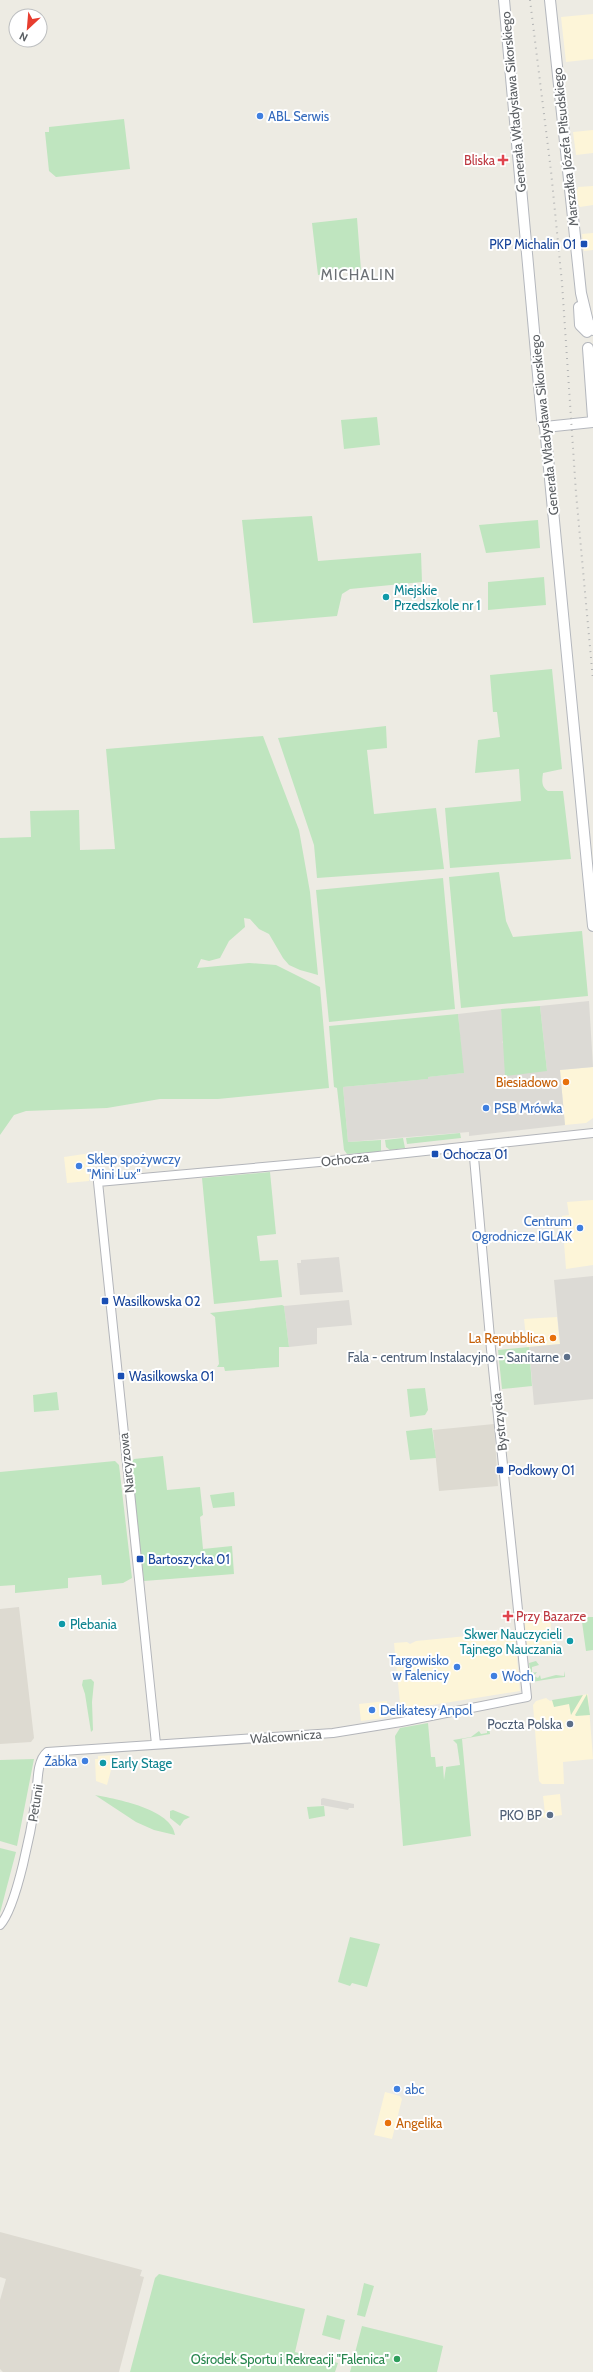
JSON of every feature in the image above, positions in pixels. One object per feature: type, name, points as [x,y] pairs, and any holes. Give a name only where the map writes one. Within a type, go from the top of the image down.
[{"type":"main road","name":"Generała Władysława Sikorskiego","points":[[504,0],[542,419],[545,427],[593,926]]},
{"type":"main road","name":"Marszałka Józefa Piłsudskiego","points":[[550,0],[581,293],[578,303],[580,325],[591,331]]},
{"type":"main road","points":[[545,427],[593,420],[590,376],[591,349],[584,340],[591,331]]},
{"type":"main road","points":[[590,376],[593,366]]},
{"type":"street","name":"Ochocza","points":[[98,1182],[593,1133]]},
{"type":"street","name":"Bystrzycka","points":[[473,1146],[491,1349],[527,1697]]},
{"type":"street","name":"Narcyzowa","points":[[98,1182],[156,1744]]},
{"type":"street","name":"Walcownicza","points":[[44,1754],[50,1750],[333,1733],[401,1722],[527,1697]]},
{"type":"street","name":"Petunii","points":[[0,1924],[6,1918],[25,1852],[44,1754]]},
{"type":"shaded area","points":[[593,14],[593,59],[566,62],[561,17]]},
{"type":"shaded area","points":[[593,130],[593,153],[576,155],[573,132]]},
{"type":"shaded area","points":[[593,186],[593,205],[580,207],[576,201],[575,190],[578,189],[578,187]]},
{"type":"shaded area","points":[[593,233],[593,250],[584,251],[582,234]]},
{"type":"shaded area","points":[[589,1001],[593,1067],[560,1070],[565,1125],[469,1136],[469,1132],[348,1142],[343,1087],[427,1079],[427,1077],[463,1073],[458,1014],[501,1009],[504,1041],[502,1042],[547,1071],[540,1006]]},
{"type":"shaded area","points":[[593,1067],[593,1118],[586,1123],[565,1125],[560,1070]]},
{"type":"shaded area","points":[[91,1153],[93,1171],[89,1171],[89,1181],[67,1183],[64,1157]]},
{"type":"shaded area","points":[[593,1200],[593,1265],[566,1269],[562,1216],[569,1215],[567,1202]]},
{"type":"shaded area","points":[[339,1257],[343,1292],[300,1295],[297,1263],[301,1263],[301,1260]]},
{"type":"shaded area","points":[[593,1276],[593,1399],[534,1405],[529,1347],[560,1344],[554,1280]]},
{"type":"shaded area","points":[[349,1300],[352,1325],[317,1328],[317,1344],[289,1347],[284,1306]]},
{"type":"shaded area","points":[[557,1317],[560,1344],[527,1347],[524,1319]]},
{"type":"shaded area","points":[[494,1424],[498,1486],[439,1491],[433,1430]]},
{"type":"shaded area","points":[[19,1607],[34,1738],[31,1742],[0,1744],[0,1609]]},
{"type":"shaded area","points":[[524,1617],[550,1618],[553,1650],[528,1653]]},
{"type":"shaded area","name":"Targowisko w Falenicy","points":[[508,1632],[515,1636],[520,1691],[407,1709],[400,1703],[394,1643],[407,1642],[410,1644],[416,1641]]},
{"type":"shaded area","points":[[588,1694],[593,1759],[563,1762],[564,1784],[542,1784],[539,1781],[533,1705],[536,1701],[546,1698],[550,1701]]},
{"type":"shaded area","points":[[387,1701],[387,1714],[384,1718],[361,1721],[359,1704]]},
{"type":"shaded area","points":[[115,1755],[107,1785],[96,1781],[95,1759],[98,1759],[98,1756]]},
{"type":"shaded area","points":[[560,1794],[562,1815],[543,1818],[542,1813],[545,1813],[543,1796]]},
{"type":"shaded area","points":[[323,1798],[354,1804],[354,1808],[349,1808],[348,1810],[321,1805],[321,1799]]},
{"type":"shaded area","points":[[385,2092],[400,2096],[402,2099],[392,2139],[374,2135]]},
{"type":"shaded area","points":[[0,2232],[142,2270],[140,2276],[144,2277],[119,2372],[3,2372],[0,2369],[0,2300],[6,2279],[0,2277]]},
{"type":"green space","points":[[124,119],[130,169],[56,177],[49,171],[45,132],[49,132],[49,127]]},
{"type":"green space","points":[[357,218],[361,270],[318,275],[312,223]]},
{"type":"green space","points":[[377,417],[380,445],[344,449],[341,420]]},
{"type":"green space","points":[[312,516],[318,561],[421,553],[422,582],[350,589],[342,594],[337,616],[253,623],[242,520]]},
{"type":"green space","points":[[538,520],[540,548],[486,553],[479,525]]},
{"type":"green space","points":[[544,577],[546,605],[488,610],[488,582]]},
{"type":"green space","points":[[552,669],[562,769],[543,773],[542,783],[548,791],[563,791],[571,859],[450,868],[445,808],[521,801],[519,769],[475,773],[478,740],[500,737],[497,712],[493,712],[490,675]]},
{"type":"green space","points":[[386,726],[387,748],[367,750],[374,814],[436,808],[444,869],[317,878],[314,845],[278,738]]},
{"type":"green space","points":[[263,736],[299,830],[310,892],[318,975],[289,965],[283,958],[269,934],[259,929],[250,919],[244,918],[245,927],[229,941],[220,958],[209,961],[201,959],[197,968],[249,963],[276,965],[320,987],[329,1088],[218,1099],[160,1099],[107,1108],[26,1111],[14,1115],[0,1135],[0,838],[31,837],[30,811],[79,810],[80,850],[115,849],[106,749]]},
{"type":"green space","points":[[499,872],[506,921],[513,937],[582,931],[588,996],[461,1008],[449,877]]},
{"type":"green space","points":[[443,878],[455,1009],[329,1022],[316,890]]},
{"type":"green space","points":[[540,1006],[547,1071],[505,1076],[501,1009]]},
{"type":"green space","points":[[458,1014],[464,1073],[428,1077],[428,1079],[343,1087],[348,1142],[381,1140],[381,1152],[347,1154],[344,1150],[337,1088],[334,1087],[329,1026]]},
{"type":"green space","points":[[460,1133],[461,1138],[407,1144],[406,1138]]},
{"type":"green space","points":[[403,1138],[405,1148],[390,1150],[386,1147],[385,1140]]},
{"type":"green space","points":[[270,1172],[276,1234],[257,1236],[260,1261],[278,1260],[282,1297],[214,1304],[202,1178]]},
{"type":"green space","points":[[284,1306],[289,1347],[279,1347],[279,1367],[225,1371],[224,1367],[217,1367],[219,1364],[215,1317],[210,1313]]},
{"type":"green space","points":[[529,1347],[532,1386],[502,1389],[498,1350]]},
{"type":"green space","points":[[425,1388],[428,1410],[425,1415],[410,1417],[407,1389]]},
{"type":"green space","points":[[57,1392],[59,1410],[34,1412],[33,1395]]},
{"type":"green space","points":[[432,1428],[436,1458],[410,1460],[406,1431]]},
{"type":"green space","points":[[163,1456],[167,1490],[200,1487],[203,1515],[200,1517],[203,1549],[232,1546],[234,1574],[144,1581],[130,1464],[134,1459]]},
{"type":"green space","points":[[115,1461],[119,1465],[132,1578],[123,1583],[102,1585],[101,1575],[68,1578],[68,1588],[15,1593],[15,1585],[0,1586],[0,1472]]},
{"type":"green space","points":[[234,1492],[235,1506],[213,1508],[210,1495]]},
{"type":"green space","points":[[586,1617],[593,1617],[593,1650],[586,1651],[582,1622],[586,1622]]},
{"type":"green space","points":[[536,1661],[539,1665],[532,1667],[532,1673],[537,1672],[534,1676],[538,1678],[540,1675],[541,1679],[556,1675],[564,1676],[565,1671],[565,1677],[532,1682],[529,1663]]},
{"type":"green space","points":[[91,1679],[94,1682],[92,1702],[93,1730],[91,1732],[85,1694],[82,1685],[83,1680]]},
{"type":"green space","points":[[587,1694],[590,1715],[576,1716],[575,1715]]},
{"type":"green space","points":[[583,1695],[571,1715],[569,1704],[554,1707],[552,1700]]},
{"type":"green space","points":[[428,1723],[431,1757],[435,1757],[436,1767],[443,1766],[444,1780],[446,1767],[460,1765],[457,1744],[453,1740],[471,1737],[479,1731],[481,1734],[487,1733],[487,1729],[489,1728],[490,1734],[462,1739],[471,1836],[403,1846],[395,1736],[400,1728]]},
{"type":"green space","points":[[34,1759],[17,1846],[0,1841],[0,1760]]},
{"type":"green space","points":[[95,1795],[116,1799],[154,1812],[164,1818],[172,1826],[175,1835],[154,1830],[136,1822]]},
{"type":"green space","points":[[324,1806],[325,1816],[309,1819],[307,1807]]},
{"type":"green space","points":[[173,1810],[190,1817],[184,1820],[180,1826],[170,1818],[170,1811]]},
{"type":"green space","points":[[0,1848],[16,1852],[0,1913]]},
{"type":"green space","points":[[350,1937],[380,1944],[367,1987],[352,1983],[350,1986],[338,1982]]},
{"type":"green space","points":[[159,2274],[305,2309],[295,2352],[338,2363],[335,2372],[130,2372],[155,2278]]},
{"type":"green space","points":[[364,2283],[374,2286],[365,2317],[357,2315]]},
{"type":"green space","points":[[327,2315],[345,2320],[340,2340],[322,2335]]},
{"type":"green space","name":"Ośrodek Sportu i Rekreacji \"Falenica\"","points":[[362,2326],[443,2346],[437,2372],[350,2372]]},
{"type":"railway","points":[[530,0],[551,171],[562,283],[576,493],[593,680]]},
{"type":"place","name":"ABL Serwis","points":[[260,116]]},
{"type":"place","name":"Bliska","points":[[503,160]]},
{"type":"place","name":"PKP Michalin 01","points":[[584,244]]},
{"type":"place","name":"Miejskie Przedszkole nr 1","points":[[386,597]]},
{"type":"place","name":"Biesiadowo","points":[[566,1082]]},
{"type":"place","name":"PSB Mrówka","points":[[486,1108]]},
{"type":"place","name":"Ochocza 01","points":[[435,1154]]},
{"type":"place","name":"Sklep spożywczy \"Mini Lux\"","points":[[79,1166]]},
{"type":"place","name":"Centrum Ogrodnicze IGLAK","points":[[580,1228]]},
{"type":"place","name":"Wasilkowska 02","points":[[105,1301]]},
{"type":"place","name":"La Repubblica","points":[[553,1338]]},
{"type":"place","name":"Fala - centrum Instalacyjno - Sanitarne","points":[[567,1357]]},
{"type":"place","name":"Wasilkowska 01","points":[[121,1376]]},
{"type":"place","name":"Podkowy 01","points":[[500,1470]]},
{"type":"place","name":"Bartoszycka 01","points":[[140,1559]]},
{"type":"place","name":"Przy Bazarze","points":[[508,1616]]},
{"type":"place","name":"Plebania","points":[[62,1624]]},
{"type":"place","name":"Skwer Nauczycieli Tajnego Nauczania","points":[[570,1641]]},
{"type":"place","name":"Targowisko w Falenicy","points":[[457,1667]]},
{"type":"place","name":"Woch","points":[[494,1676]]},
{"type":"place","name":"Delikatesy Anpol","points":[[372,1710]]},
{"type":"place","name":"Poczta Polska","points":[[570,1724]]},
{"type":"place","name":"Żabka","points":[[85,1761]]},
{"type":"place","name":"Early Stage","points":[[103,1763]]},
{"type":"place","name":"PKO BP","points":[[550,1815]]},
{"type":"place","name":"abc","points":[[397,2089]]},
{"type":"place","name":"Angelika","points":[[388,2123]]},
{"type":"place","name":"Ośrodek Sportu i Rekreacji \"Falenica\"","points":[[397,2359]]},
{"type":"district","name":"MICHALIN","points":[[358,275]]}]
